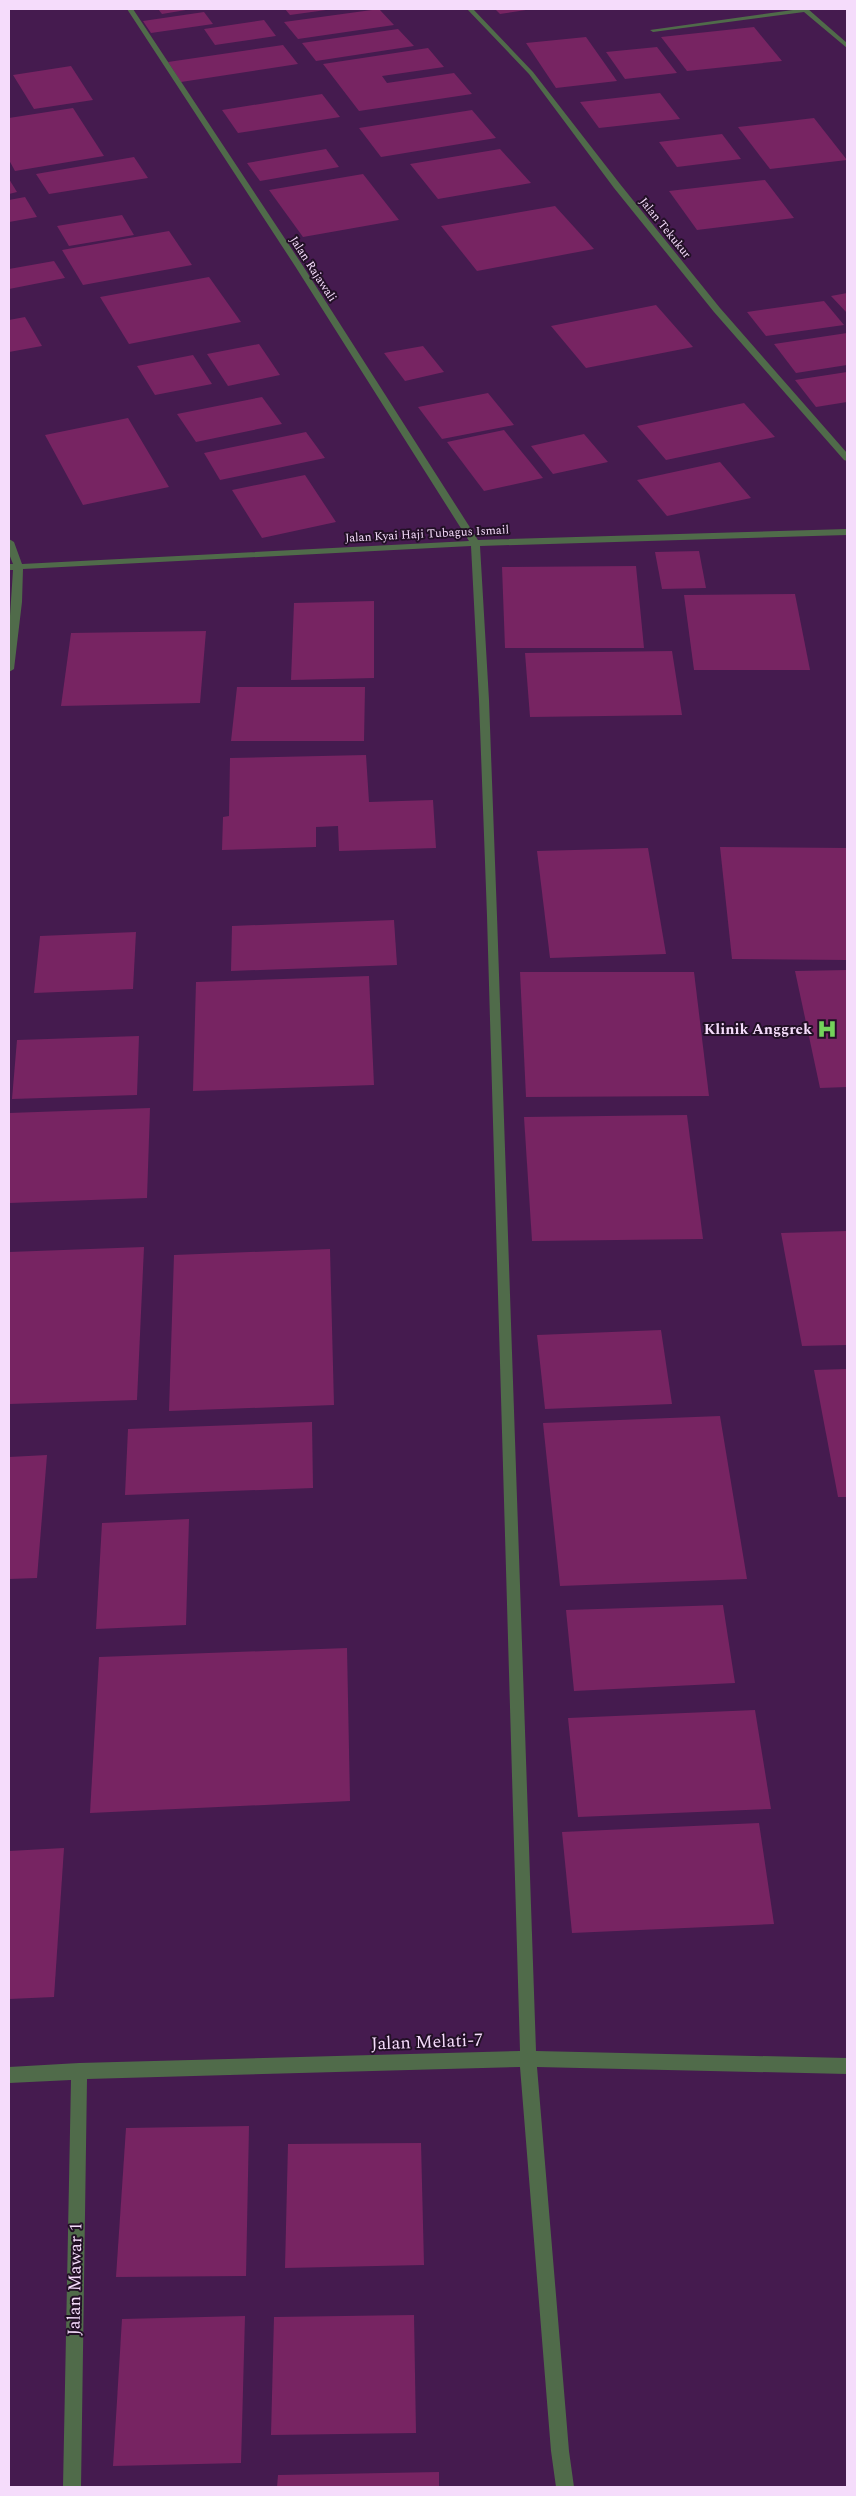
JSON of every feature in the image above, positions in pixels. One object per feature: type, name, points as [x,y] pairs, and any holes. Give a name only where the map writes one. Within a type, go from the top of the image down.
[{"type":"street","name":"Jalan Rajawali","points":[[130,9],[299,266],[474,543]]},
{"type":"street","name":"Jalan Tekukur","points":[[470,9],[531,73],[617,186],[717,310],[847,458]]},
{"type":"street","points":[[653,30],[805,10],[847,46]]},
{"type":"street","name":"Jalan Kyai Haji Tubagus Ismail","points":[[13,566],[200,559],[474,543],[847,532]]},
{"type":"street","points":[[9,542],[17,602],[9,668]]},
{"type":"street","points":[[474,543],[484,700],[492,916],[528,2059],[559,2441],[566,2487]]},
{"type":"street","name":"Jalan Melati-7","points":[[9,2075],[79,2071],[528,2059],[847,2066]]},
{"type":"street","name":"Jalan Mawar 1","points":[[72,2487],[79,2071]]},
{"type":"building","points":[[158,9],[185,9],[186,10],[162,14]]},
{"type":"building","points":[[285,9],[326,9],[326,10],[290,15]]},
{"type":"building","points":[[379,9],[394,25],[298,39],[284,22]]},
{"type":"building","points":[[495,9],[526,9],[526,10],[500,14]]},
{"type":"building","points":[[204,12],[213,24],[151,33],[143,21]]},
{"type":"building","points":[[264,20],[276,36],[215,45],[204,29]]},
{"type":"building","points":[[754,27],[782,61],[687,71],[661,37]]},
{"type":"building","points":[[398,29],[414,46],[316,61],[302,43]]},
{"type":"building","points":[[586,37],[617,81],[556,88],[526,43]]},
{"type":"building","points":[[283,45],[298,64],[181,82],[168,62]]},
{"type":"building","points":[[657,47],[677,73],[625,79],[606,52]]},
{"type":"building","points":[[428,48],[444,67],[382,76],[387,83],[454,73],[472,94],[359,111],[323,64]]},
{"type":"building","points":[[71,66],[93,100],[34,109],[13,75]]},
{"type":"building","points":[[660,93],[680,119],[599,128],[580,102]]},
{"type":"building","points":[[322,94],[340,117],[238,133],[222,110]]},
{"type":"building","points":[[73,108],[104,156],[15,171],[9,160],[9,118]]},
{"type":"building","points":[[472,110],[496,138],[381,157],[359,128]]},
{"type":"building","points":[[814,118],[847,160],[770,169],[738,127]]},
{"type":"building","points":[[722,134],[741,159],[677,167],[659,142]]},
{"type":"building","points":[[326,149],[339,167],[260,181],[247,163]]},
{"type":"building","points":[[500,149],[531,183],[438,199],[410,164]]},
{"type":"building","points":[[134,157],[148,178],[49,194],[36,174]]},
{"type":"building","points":[[363,174],[399,220],[303,237],[269,190]]},
{"type":"building","points":[[9,179],[17,192],[9,194]]},
{"type":"building","points":[[765,180],[794,218],[697,230],[669,191]]},
{"type":"building","points":[[25,197],[37,217],[9,222],[9,200]]},
{"type":"building","points":[[555,206],[594,249],[477,271],[441,226]]},
{"type":"building","points":[[122,215],[134,235],[69,246],[57,226]]},
{"type":"building","points":[[169,231],[192,265],[83,285],[62,250]]},
{"type":"building","points":[[54,261],[65,278],[9,289],[9,269]]},
{"type":"building","points":[[209,277],[241,322],[129,344],[100,297]]},
{"type":"building","points":[[847,293],[847,313],[831,296]]},
{"type":"building","points":[[824,301],[844,325],[766,336],[747,312]]},
{"type":"building","points":[[656,305],[693,347],[586,368],[551,326]]},
{"type":"building","points":[[25,317],[42,346],[9,352],[9,320]]},
{"type":"building","points":[[847,333],[847,365],[796,373],[774,344]]},
{"type":"building","points":[[259,344],[280,375],[228,386],[207,354]]},
{"type":"building","points":[[423,346],[444,372],[405,381],[384,353]]},
{"type":"building","points":[[193,355],[212,384],[155,395],[137,366]]},
{"type":"building","points":[[847,372],[847,402],[816,407],[795,380]]},
{"type":"building","points":[[488,393],[514,425],[442,439],[418,407]]},
{"type":"building","points":[[262,397],[282,424],[196,442],[177,414]]},
{"type":"building","points":[[744,403],[775,437],[666,460],[637,426]]},
{"type":"building","points":[[128,418],[169,487],[83,505],[45,435]]},
{"type":"building","points":[[504,430],[543,478],[484,491],[447,442]]},
{"type":"building","points":[[306,432],[325,458],[220,480],[204,453]]},
{"type":"building","points":[[584,434],[608,462],[553,474],[531,446]]},
{"type":"building","points":[[720,462],[751,498],[667,516],[637,480]]},
{"type":"building","points":[[305,475],[336,522],[262,538],[232,490]]},
{"type":"building","points":[[699,551],[706,588],[662,589],[655,552]]},
{"type":"building","points":[[636,566],[644,648],[505,648],[502,567]]},
{"type":"building","points":[[795,594],[810,670],[694,670],[684,595]]},
{"type":"building","points":[[374,601],[374,678],[291,680],[294,603]]},
{"type":"building","points":[[206,631],[200,703],[61,706],[71,633]]},
{"type":"building","points":[[672,651],[682,715],[530,717],[525,653]]},
{"type":"building","points":[[237,687],[365,687],[364,741],[231,741]]},
{"type":"building","points":[[366,755],[369,802],[433,800],[436,848],[339,851],[338,826],[316,827],[316,847],[222,850],[223,817],[229,816],[230,758]]},
{"type":"building","points":[[720,847],[847,848],[847,960],[732,959]]},
{"type":"building","points":[[648,848],[666,954],[550,958],[537,851]]},
{"type":"building","points":[[394,920],[397,965],[231,971],[232,926]]},
{"type":"building","points":[[136,932],[133,989],[34,993],[40,936]]},
{"type":"building","name":"Klinik Anggrek","points":[[847,970],[847,1087],[820,1088],[795,971]]},
{"type":"building","points":[[520,972],[694,972],[709,1096],[526,1097]]},
{"type":"building","points":[[369,976],[374,1085],[193,1091],[196,982]]},
{"type":"building","points":[[139,1036],[137,1095],[12,1099],[17,1040]]},
{"type":"building","points":[[150,1108],[147,1198],[9,1203],[9,1113]]},
{"type":"building","points":[[687,1115],[703,1239],[532,1241],[524,1117]]},
{"type":"building","points":[[847,1231],[847,1345],[802,1346],[781,1233]]},
{"type":"building","points":[[144,1247],[137,1400],[9,1404],[9,1252]]},
{"type":"building","points":[[330,1249],[334,1405],[169,1411],[174,1255]]},
{"type":"building","points":[[661,1330],[672,1404],[545,1409],[537,1335]]},
{"type":"building","points":[[847,1369],[847,1497],[838,1497],[814,1370]]},
{"type":"building","points":[[720,1416],[747,1579],[560,1586],[543,1423]]},
{"type":"building","points":[[312,1422],[313,1488],[125,1495],[128,1429]]},
{"type":"building","points":[[47,1455],[37,1578],[9,1579],[9,1457]]},
{"type":"building","points":[[189,1519],[186,1625],[96,1629],[102,1523]]},
{"type":"building","points":[[723,1605],[735,1683],[574,1691],[566,1610]]},
{"type":"building","points":[[347,1648],[350,1801],[90,1813],[99,1657]]},
{"type":"building","points":[[755,1710],[771,1809],[578,1817],[568,1718]]},
{"type":"building","points":[[759,1823],[774,1924],[572,1933],[562,1832]]},
{"type":"building","points":[[64,1848],[54,1997],[9,1999],[9,1851]]},
{"type":"building","points":[[249,2126],[246,2276],[116,2277],[126,2128]]},
{"type":"building","points":[[421,2143],[424,2265],[285,2268],[288,2144]]},
{"type":"building","points":[[414,2315],[416,2433],[271,2435],[274,2317]]},
{"type":"building","points":[[245,2316],[241,2463],[113,2466],[122,2319]]},
{"type":"building","points":[[439,2472],[439,2487],[277,2487],[278,2475]]},
{"type":"place","name":"Klinik Anggrek","points":[[827,1029]]}]
